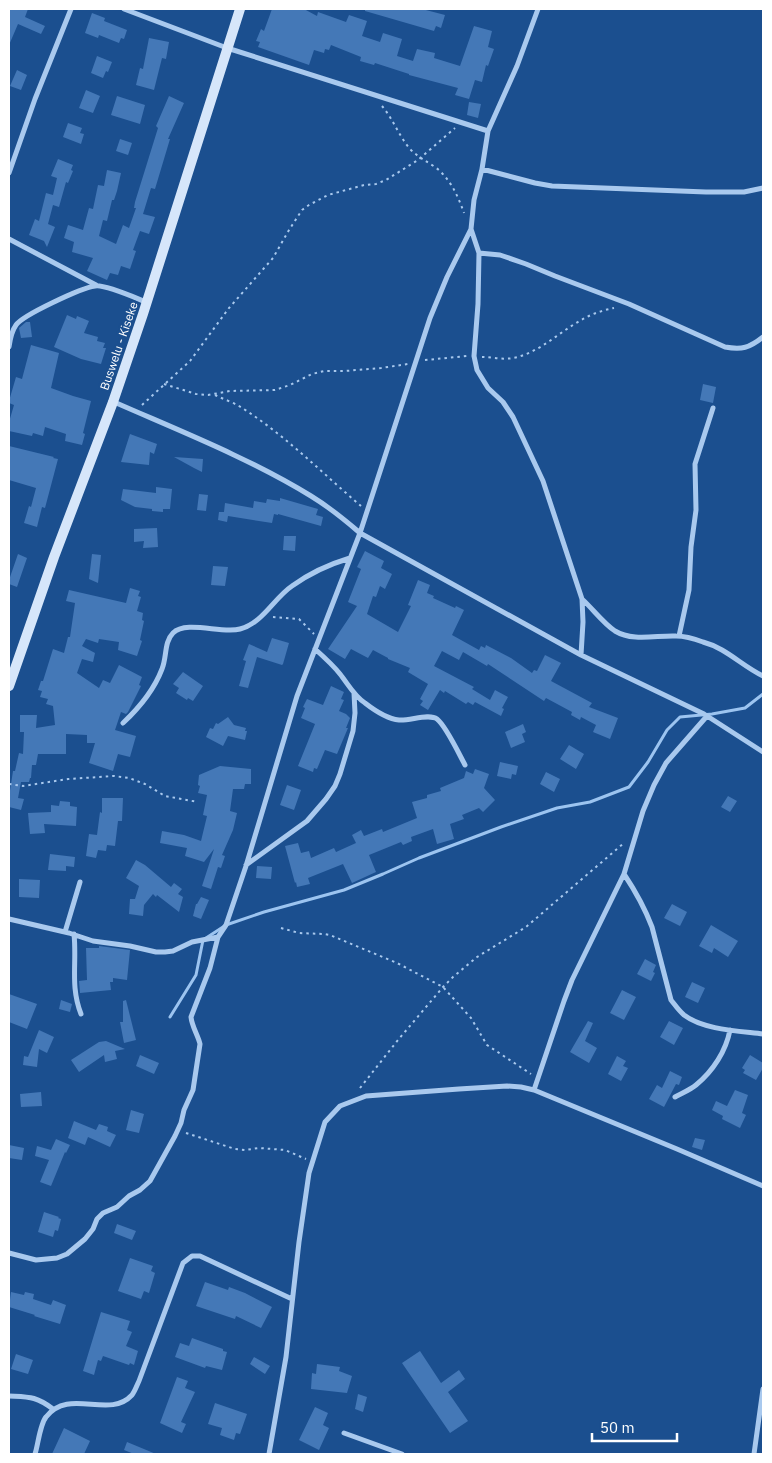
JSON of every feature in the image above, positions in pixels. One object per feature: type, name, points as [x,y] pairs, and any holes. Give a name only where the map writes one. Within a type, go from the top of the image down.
[{"type":"main road","name":"Buswelu - Kiseke","points":[[9,686],[54,557],[113,402],[147,302],[240,9]]},
{"type":"street","points":[[9,173],[35,99],[71,9]]},
{"type":"street","points":[[124,9],[227,48],[488,131]]},
{"type":"street","points":[[9,1253],[36,1260],[56,1258],[72,1251],[85,1239],[102,1213],[117,1207],[150,1181],[178,1130],[193,1090],[199,1053],[200,1044],[191,1017],[210,968],[218,937],[226,925],[246,866],[297,696],[360,532],[430,318],[447,277],[471,229],[474,200],[482,169],[488,131],[517,66],[538,9]]},
{"type":"street","points":[[482,169],[552,186],[706,192],[744,192],[763,188]]},
{"type":"street","points":[[471,229],[479,253],[474,356],[480,377],[513,416],[543,481],[582,599],[581,655]]},
{"type":"street","points":[[9,239],[96,285],[147,302]]},
{"type":"street","points":[[479,253],[500,255],[526,264],[628,304],[725,347],[738,349],[748,347],[763,337]]},
{"type":"street","points":[[9,347],[11,334],[16,324],[64,297],[96,285]]},
{"type":"street","points":[[113,402],[255,465],[312,496],[360,532],[581,655],[709,718],[763,752]]},
{"type":"street","points":[[679,636],[689,590],[691,547],[696,510],[696,464],[713,408]]},
{"type":"street","points":[[123,723],[136,711],[152,689],[163,667],[168,640],[175,631],[188,628],[240,629],[261,616],[292,586],[333,563],[350,558]]},
{"type":"street","points":[[582,599],[606,624],[622,634],[640,638],[679,636],[704,642],[715,646],[763,676]]},
{"type":"street","points":[[315,649],[329,661],[363,702],[394,719],[410,720],[433,717],[438,720],[445,727],[466,765]]},
{"type":"street","points":[[246,866],[307,821],[335,786],[354,731],[356,713],[354,693]]},
{"type":"street","points":[[534,1090],[572,980],[624,874],[643,812],[654,785],[666,763],[709,718]]},
{"type":"street","points":[[624,874],[642,901],[652,927],[671,1000],[682,1014],[705,1025],[763,1034]]},
{"type":"street","points":[[65,932],[80,882]]},
{"type":"street","points":[[9,919],[74,934],[93,941],[156,952],[173,951],[192,942],[218,937]]},
{"type":"street","points":[[74,934],[76,952],[74,992],[81,1014]]},
{"type":"street","points":[[675,1097],[695,1086],[721,1057],[730,1030]]},
{"type":"street","points":[[269,1454],[286,1356],[299,1242],[310,1173],[325,1122],[340,1106],[366,1096],[459,1088],[522,1087],[534,1090],[678,1149],[763,1186]]},
{"type":"street","points":[[35,1454],[44,1418],[53,1409],[65,1403],[114,1404],[124,1401],[132,1394],[139,1381],[184,1263],[192,1256],[200,1256],[292,1299]]},
{"type":"street","points":[[754,1454],[763,1389]]},
{"type":"street","points":[[9,1396],[30,1397],[42,1400],[53,1409]]},
{"type":"street","points":[[344,1433],[402,1454]]},
{"type":"path","points":[[370,94],[384,107],[408,147],[447,178],[460,202],[471,229]]},
{"type":"path","points":[[135,411],[190,361],[229,308],[273,258],[302,210],[328,195],[382,182],[420,158],[462,122]]},
{"type":"path","points":[[164,384],[196,394],[215,395],[230,391],[277,390],[312,374],[324,371],[387,368],[416,362],[474,356],[514,358],[551,340],[584,318],[628,304]]},
{"type":"path","points":[[215,395],[239,406],[267,425],[367,511]]},
{"type":"path","points":[[261,616],[299,619],[312,633],[320,638]]},
{"type":"path","points":[[9,784],[23,786],[68,779],[114,776],[128,778],[145,784],[166,796],[198,802]]},
{"type":"path","points":[[350,1102],[375,1068],[442,987],[477,957],[526,927],[613,854],[638,829]]},
{"type":"path","points":[[281,928],[299,933],[328,934],[397,964],[442,987],[472,1018],[487,1045],[529,1073],[538,1076]]},
{"type":"path","points":[[178,1130],[235,1150],[259,1148],[284,1150],[313,1162]]},
{"type":"building","points":[[9,9],[28,9],[25,17],[45,26],[41,34],[18,24],[9,45]]},
{"type":"building","points":[[272,9],[304,9],[317,16],[318,12],[346,22],[349,15],[367,21],[362,36],[380,42],[383,33],[402,39],[397,56],[413,61],[417,49],[435,53],[434,58],[460,66],[474,26],[492,31],[488,47],[494,49],[488,66],[486,65],[482,82],[475,80],[469,99],[455,95],[458,88],[409,75],[375,63],[374,65],[360,61],[361,57],[331,45],[329,50],[325,49],[324,53],[314,50],[309,65],[258,47],[260,42],[256,41],[261,29],[264,31]]},
{"type":"building","points":[[365,9],[422,9],[445,15],[441,28],[436,26],[434,31],[365,11]]},
{"type":"building","points":[[92,13],[105,18],[104,21],[127,30],[124,39],[121,38],[119,43],[99,35],[98,38],[85,33]]},
{"type":"building","points":[[149,38],[169,42],[166,59],[162,58],[154,90],[136,85],[140,68],[143,69]]},
{"type":"building","points":[[97,56],[112,62],[103,78],[91,73]]},
{"type":"building","points":[[17,70],[27,75],[21,90],[10,86]]},
{"type":"building","points":[[86,90],[100,96],[93,113],[79,108]]},
{"type":"building","points":[[117,96],[145,105],[140,124],[111,115]]},
{"type":"building","points":[[169,96],[184,103],[168,139],[170,139],[155,189],[151,188],[143,214],[155,217],[149,234],[140,231],[133,250],[136,251],[130,269],[121,266],[118,275],[110,273],[107,280],[87,271],[93,258],[72,252],[74,242],[64,238],[68,225],[83,230],[89,208],[93,209],[98,185],[104,186],[107,170],[121,173],[107,221],[103,220],[99,236],[116,244],[123,225],[129,228],[158,128],[156,126]]},
{"type":"building","points":[[469,102],[481,104],[478,118],[467,115]]},
{"type":"building","points":[[68,123],[82,128],[80,133],[84,134],[81,144],[63,137]]},
{"type":"building","points":[[120,139],[132,143],[128,155],[116,151]]},
{"type":"building","points":[[58,159],[73,165],[71,170],[73,171],[68,183],[66,182],[59,207],[53,205],[48,224],[55,227],[47,247],[44,241],[29,235],[35,219],[39,221],[46,193],[53,195],[57,178],[51,176]]},
{"type":"building","points":[[67,315],[76,319],[77,316],[89,321],[84,333],[98,337],[97,341],[105,343],[103,348],[106,348],[101,364],[81,359],[54,347]]},
{"type":"building","points":[[26,322],[30,322],[32,337],[21,338],[19,328]]},
{"type":"building","points":[[31,345],[59,353],[51,388],[91,401],[82,445],[65,441],[66,434],[45,427],[43,436],[33,433],[32,436],[9,431],[9,422],[14,405],[9,403],[9,401],[16,377],[22,379]]},
{"type":"building","points":[[703,384],[716,387],[713,403],[700,400]]},
{"type":"building","points":[[130,434],[157,444],[154,454],[150,452],[149,465],[121,462]]},
{"type":"building","points":[[9,446],[58,459],[45,508],[42,507],[37,527],[24,523],[36,488],[9,480]]},
{"type":"building","points":[[174,457],[203,459],[202,472],[194,468]]},
{"type":"building","points":[[156,487],[172,489],[170,509],[163,509],[163,512],[152,511],[152,509],[135,507],[121,500],[123,489],[156,493]]},
{"type":"building","points":[[199,494],[208,495],[206,511],[197,510]]},
{"type":"building","points":[[280,498],[318,509],[316,515],[323,517],[321,526],[278,514],[274,514],[272,523],[228,516],[227,522],[218,520],[219,512],[224,512],[225,503],[253,508],[254,501],[266,503],[267,499],[280,501]]},
{"type":"building","points":[[157,528],[158,547],[143,548],[144,541],[134,542],[134,529]]},
{"type":"building","points":[[284,536],[296,536],[295,551],[283,550]]},
{"type":"building","points":[[365,551],[384,561],[381,568],[392,574],[385,589],[380,586],[376,597],[373,596],[367,614],[398,632],[411,606],[408,605],[418,580],[430,585],[427,593],[434,596],[433,598],[464,610],[452,635],[479,650],[481,646],[485,648],[486,645],[511,658],[532,673],[534,670],[537,671],[545,655],[561,663],[551,681],[592,703],[589,707],[618,718],[610,739],[593,732],[596,725],[581,717],[580,720],[571,715],[572,712],[546,698],[544,701],[488,664],[487,666],[463,652],[459,660],[442,651],[434,666],[474,687],[472,689],[490,700],[495,690],[508,697],[502,708],[504,709],[501,716],[475,702],[473,705],[468,702],[466,704],[440,690],[428,710],[420,705],[423,701],[420,699],[428,684],[408,672],[410,668],[388,659],[373,650],[368,658],[351,649],[345,659],[328,649],[357,606],[348,602],[361,569],[357,567]]},
{"type":"building","points":[[18,554],[27,558],[17,587],[9,584],[9,580]]},
{"type":"building","points":[[92,554],[101,555],[98,583],[89,579]]},
{"type":"building","points":[[213,566],[228,567],[225,586],[211,585]]},
{"type":"building","points":[[130,588],[140,591],[138,596],[141,597],[137,611],[143,613],[142,620],[144,621],[140,640],[142,641],[137,656],[118,650],[119,642],[99,639],[98,643],[86,639],[82,646],[95,653],[93,662],[82,659],[77,673],[99,688],[103,680],[110,683],[119,665],[142,677],[139,685],[141,686],[128,712],[126,714],[121,712],[115,730],[136,736],[130,757],[118,754],[113,771],[89,763],[95,743],[87,743],[87,735],[66,734],[66,754],[38,754],[36,765],[32,765],[29,782],[21,782],[18,798],[24,799],[21,810],[9,807],[13,771],[15,771],[19,753],[23,754],[24,732],[20,732],[20,715],[37,715],[36,728],[55,725],[53,706],[46,704],[48,699],[40,697],[42,691],[38,690],[41,681],[43,681],[53,649],[64,653],[68,637],[70,637],[75,603],[66,601],[69,590],[126,603]]},
{"type":"building","points":[[272,638],[289,643],[283,664],[257,657],[248,688],[239,686],[246,661],[243,660],[249,644],[267,652]]},
{"type":"building","points":[[183,672],[203,686],[193,701],[188,698],[187,700],[176,693],[179,688],[173,684]]},
{"type":"building","points":[[331,686],[344,692],[341,699],[344,700],[339,711],[350,718],[346,728],[348,728],[337,754],[325,750],[317,769],[314,768],[313,772],[298,766],[315,724],[301,718],[305,708],[303,707],[307,699],[323,705]]},
{"type":"building","points":[[228,717],[234,725],[246,728],[245,740],[228,736],[223,746],[206,737],[210,728],[213,729],[216,723],[218,724]]},
{"type":"building","points":[[523,724],[526,732],[522,734],[525,742],[511,748],[505,732]]},
{"type":"building","points":[[569,745],[584,754],[576,769],[560,759]]},
{"type":"building","points":[[500,762],[518,766],[516,775],[512,774],[511,779],[497,776]]},
{"type":"building","points":[[220,766],[251,769],[251,784],[245,784],[244,789],[233,789],[230,811],[237,813],[233,830],[222,855],[225,856],[221,868],[218,867],[211,889],[202,886],[214,849],[204,862],[185,856],[187,848],[160,843],[162,831],[184,835],[201,841],[207,816],[203,815],[207,795],[198,793],[200,786],[198,785],[199,775]]},
{"type":"building","points":[[475,769],[489,774],[484,788],[495,800],[483,812],[479,808],[462,815],[464,819],[450,824],[454,839],[437,844],[433,829],[411,837],[412,841],[403,845],[401,842],[369,855],[376,872],[352,883],[343,864],[308,878],[310,884],[297,887],[285,846],[298,843],[301,853],[309,851],[311,858],[334,848],[336,852],[356,843],[352,835],[361,830],[364,836],[382,829],[383,832],[417,818],[412,802],[427,798],[427,795],[441,791],[440,788],[464,778],[466,771],[473,774]]},
{"type":"building","points":[[546,772],[560,779],[554,792],[540,784]]},
{"type":"building","points":[[287,785],[301,790],[294,810],[280,805]]},
{"type":"building","points":[[728,796],[737,801],[730,812],[721,807]]},
{"type":"building","points":[[102,798],[123,798],[122,821],[118,821],[115,846],[107,845],[106,851],[98,850],[96,858],[86,856],[89,834],[97,835],[100,812],[102,813]]},
{"type":"building","points":[[60,801],[70,802],[70,806],[77,807],[76,826],[44,824],[45,833],[30,834],[28,813],[51,812],[51,805],[59,806]]},
{"type":"building","points":[[50,854],[75,857],[74,867],[66,866],[66,871],[48,870]]},
{"type":"building","points":[[136,860],[145,865],[171,887],[174,883],[182,889],[178,894],[183,897],[179,912],[153,894],[144,905],[143,916],[129,914],[130,899],[135,899],[139,886],[126,878]]},
{"type":"building","points":[[257,866],[272,867],[271,879],[256,878]]},
{"type":"building","points":[[19,879],[40,880],[39,898],[19,897]]},
{"type":"building","points":[[201,897],[209,900],[201,919],[193,916],[196,904]]},
{"type":"building","points":[[672,904],[687,912],[680,926],[664,918]]},
{"type":"building","points":[[711,925],[738,941],[728,957],[714,948],[712,953],[699,946]]},
{"type":"building","points":[[99,946],[130,950],[127,980],[113,978],[113,982],[110,982],[111,990],[80,993],[79,981],[87,980],[86,948],[99,948]]},
{"type":"building","points":[[645,959],[656,965],[651,981],[637,974]]},
{"type":"building","points":[[692,982],[705,988],[698,1003],[685,997]]},
{"type":"building","points":[[622,990],[636,997],[624,1020],[610,1013]]},
{"type":"building","points":[[9,994],[37,1004],[27,1029],[9,1022]]},
{"type":"building","points":[[61,1000],[72,1004],[70,1012],[59,1009]]},
{"type":"building","points":[[126,1000],[136,1040],[124,1043],[120,1022],[123,1022],[123,1001]]},
{"type":"building","points":[[588,1021],[593,1023],[585,1041],[597,1048],[589,1063],[570,1052]]},
{"type":"building","points":[[669,1021],[683,1028],[674,1045],[660,1037]]},
{"type":"building","points":[[39,1030],[54,1037],[47,1053],[39,1049],[37,1067],[23,1065],[24,1056],[28,1057]]},
{"type":"building","points":[[106,1041],[125,1049],[115,1051],[117,1059],[105,1062],[104,1055],[79,1072],[71,1060],[99,1042]]},
{"type":"building","points":[[140,1055],[159,1063],[154,1074],[136,1066]]},
{"type":"building","points":[[750,1055],[763,1063],[763,1068],[756,1080],[743,1073],[745,1070],[742,1068]]},
{"type":"building","points":[[617,1056],[626,1061],[623,1066],[628,1068],[621,1081],[608,1074]]},
{"type":"building","points":[[670,1071],[682,1077],[679,1085],[676,1084],[664,1107],[649,1099],[657,1085],[662,1088]]},
{"type":"building","points":[[735,1090],[748,1095],[742,1113],[746,1115],[740,1128],[722,1119],[723,1116],[712,1110],[716,1101],[727,1106]]},
{"type":"building","points":[[41,1092],[42,1106],[21,1107],[20,1094]]},
{"type":"building","points":[[131,1110],[144,1114],[139,1133],[126,1130]]},
{"type":"building","points":[[74,1121],[96,1130],[99,1124],[108,1127],[107,1131],[116,1135],[110,1147],[88,1137],[85,1145],[68,1138]]},
{"type":"building","points":[[695,1138],[705,1140],[702,1150],[692,1147]]},
{"type":"building","points":[[56,1139],[70,1145],[65,1152],[51,1186],[40,1182],[49,1160],[35,1156],[37,1146],[51,1150]]},
{"type":"building","points":[[9,1145],[24,1148],[22,1160],[9,1158]]},
{"type":"building","points":[[44,1212],[61,1219],[58,1231],[55,1230],[53,1237],[38,1232]]},
{"type":"building","points":[[117,1224],[136,1231],[132,1240],[114,1233]]},
{"type":"building","points":[[130,1258],[153,1266],[151,1271],[155,1273],[149,1293],[144,1291],[141,1299],[118,1291]]},
{"type":"building","points":[[205,1282],[228,1290],[229,1287],[272,1307],[261,1328],[236,1316],[235,1319],[196,1306]]},
{"type":"building","points":[[11,1292],[24,1295],[25,1292],[34,1294],[33,1299],[51,1305],[53,1300],[66,1305],[60,1324],[9,1307]]},
{"type":"building","points":[[101,1312],[130,1321],[127,1330],[132,1332],[126,1346],[138,1351],[134,1365],[103,1356],[101,1361],[98,1360],[94,1375],[83,1371]]},
{"type":"building","points":[[192,1338],[227,1352],[222,1370],[206,1366],[205,1368],[175,1357],[180,1343],[189,1346]]},
{"type":"building","points":[[420,1351],[441,1383],[459,1370],[465,1379],[448,1392],[468,1421],[450,1433],[402,1363]]},
{"type":"building","points":[[16,1354],[33,1360],[28,1374],[11,1369]]},
{"type":"building","points":[[254,1357],[270,1366],[265,1374],[250,1364]]},
{"type":"building","points":[[317,1364],[340,1367],[339,1371],[352,1376],[347,1393],[311,1389],[312,1373],[316,1374]]},
{"type":"building","points":[[177,1377],[188,1381],[185,1388],[195,1392],[181,1422],[186,1424],[182,1433],[160,1423]]},
{"type":"building","points":[[358,1394],[367,1397],[363,1412],[355,1409]]},
{"type":"building","points":[[215,1403],[247,1414],[240,1434],[236,1433],[234,1440],[220,1435],[222,1428],[208,1424]]},
{"type":"building","points":[[315,1407],[328,1413],[323,1425],[329,1428],[319,1450],[299,1440]]},
{"type":"building","points":[[64,1428],[90,1441],[84,1454],[52,1454]]},
{"type":"building","points":[[127,1442],[156,1454],[134,1454],[124,1450]]},
{"type":"waterway","points":[[170,1017],[196,975],[203,940],[226,925],[264,912],[344,890],[419,858],[501,827],[557,808],[590,802],[629,787],[648,762],[667,730],[680,717],[745,708],[763,694]]}]
